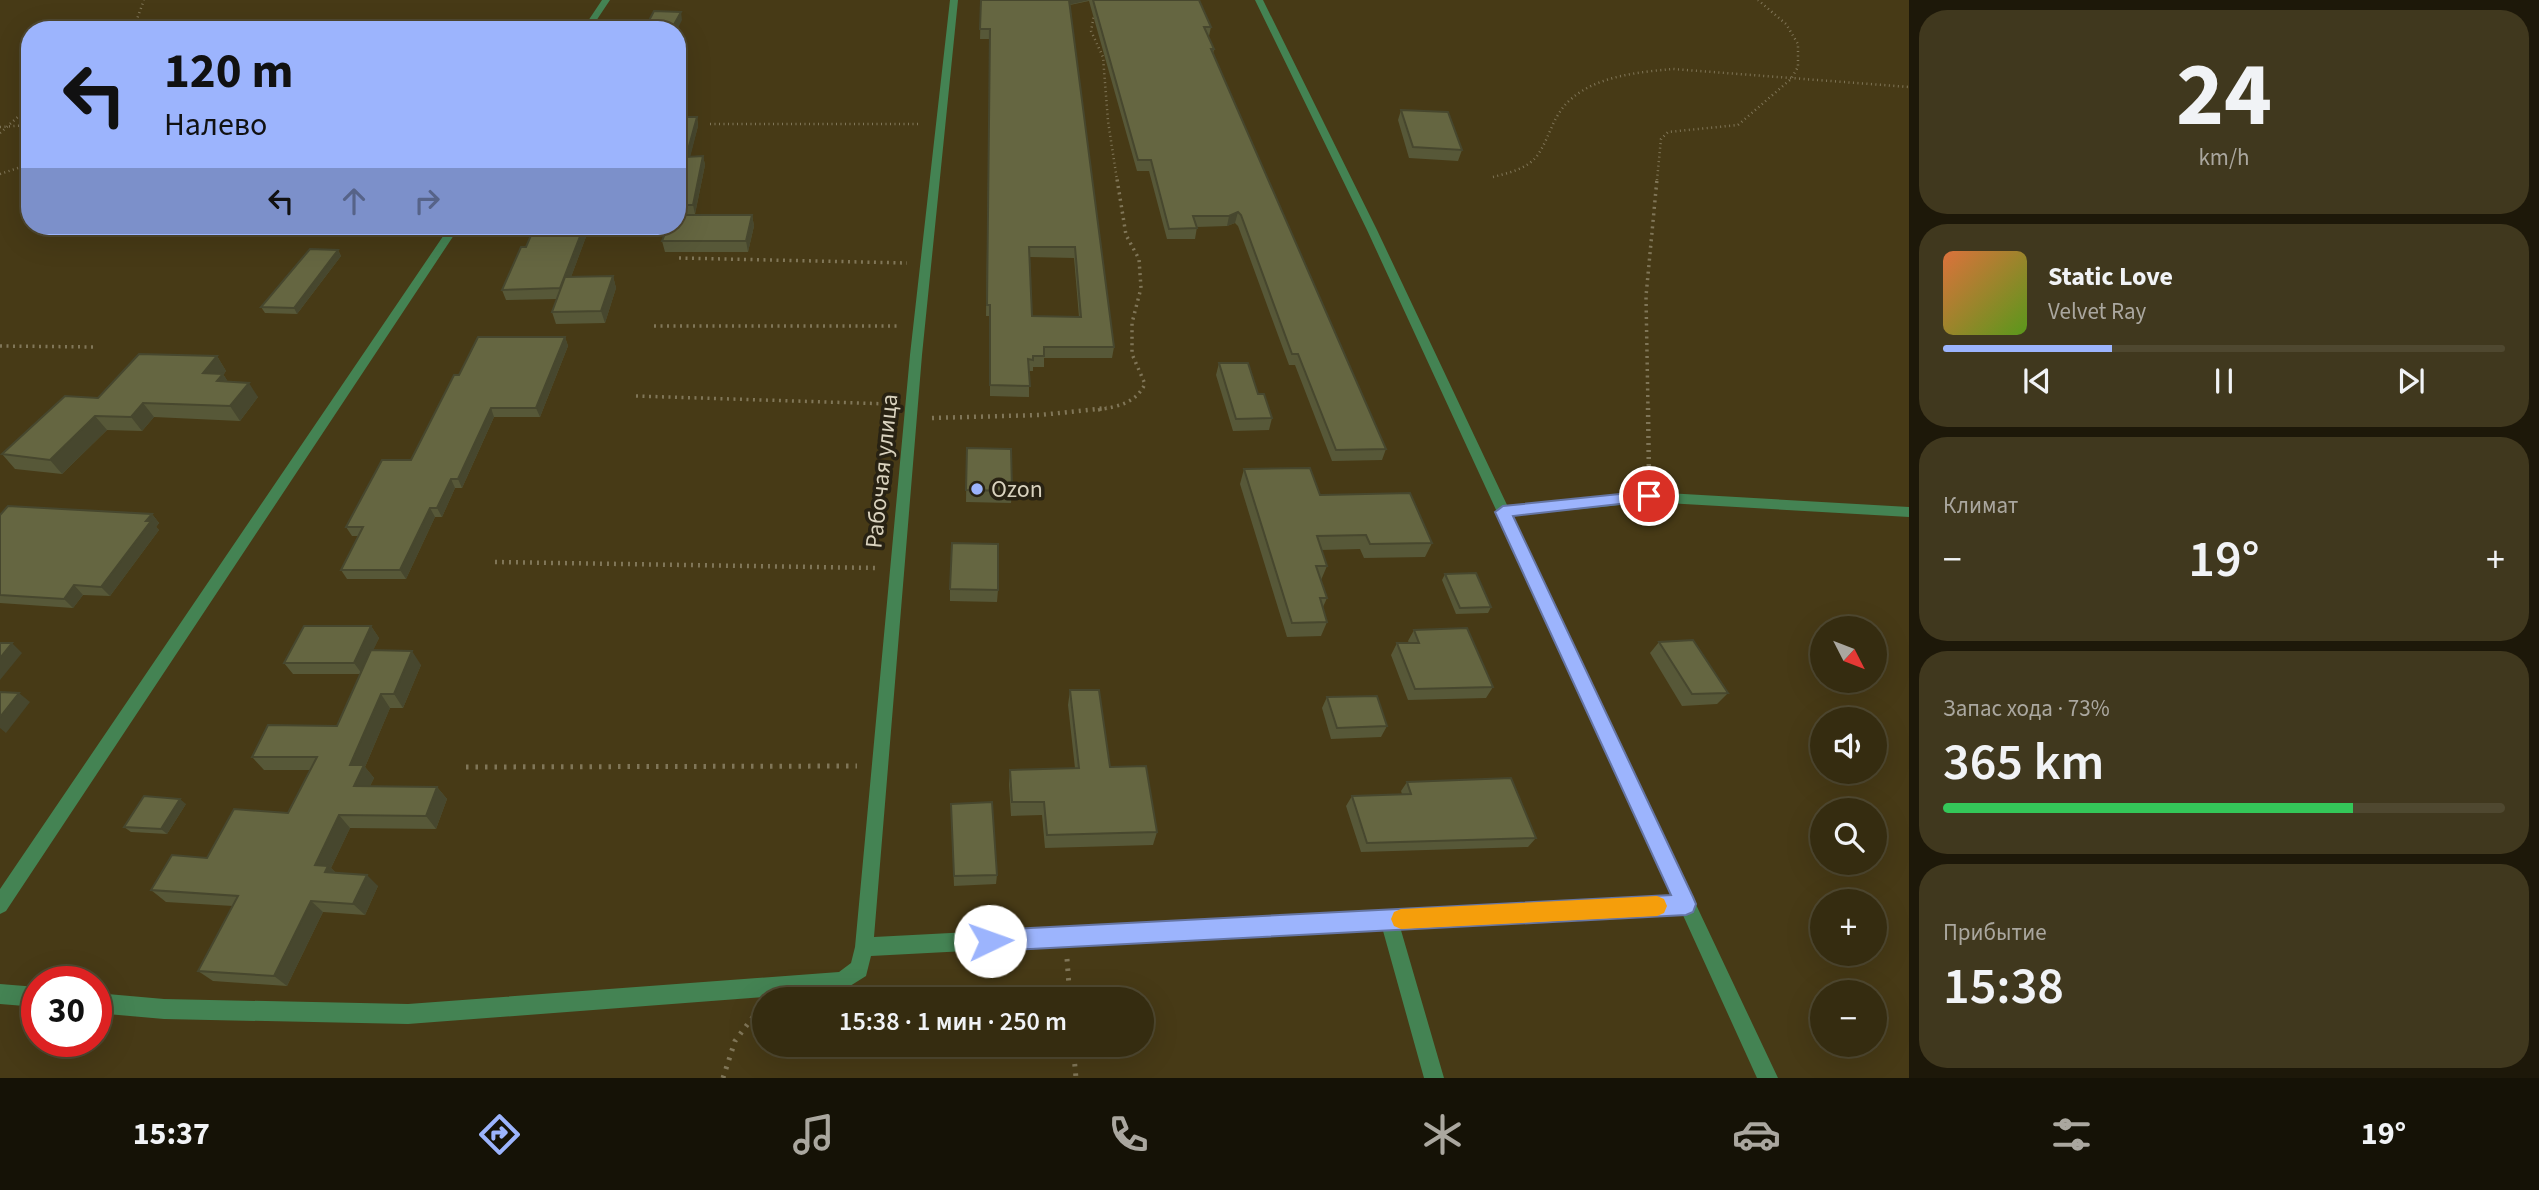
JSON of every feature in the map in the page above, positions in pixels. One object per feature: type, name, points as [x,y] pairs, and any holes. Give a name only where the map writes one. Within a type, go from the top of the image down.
[{"type":"street","points":[[592,21],[606,0]]},
{"type":"street","name":"Рабочая улица","points":[[864,947],[896,568],[939,124],[954,0]]},
{"type":"street","points":[[1259,0],[1372,230],[1768,1078]]},
{"type":"street","points":[[0,905],[449,235]]},
{"type":"street","points":[[1503,512],[1649,496],[1909,512]]},
{"type":"street","points":[[112,1004],[164,1009],[408,1014],[842,981],[859,969],[864,947],[1686,904]]},
{"type":"street","points":[[1389,920],[1434,1078]]},
{"type":"street","points":[[0,994],[21,996]]},
{"type":"path","points":[[136,21],[144,0]]},
{"type":"path","points":[[636,396],[911,412],[1050,415],[1116,407],[1137,398],[1145,384],[1132,354],[1132,323],[1141,288],[1139,259],[1126,235],[1108,121],[1103,57],[1091,31],[1095,10],[1093,0]]},
{"type":"path","points":[[1649,496],[1646,296],[1661,139],[1668,132],[1741,124],[1792,79],[1800,62],[1799,44],[1781,16],[1758,0]]},
{"type":"path","points":[[1493,177],[1519,169],[1536,157],[1555,116],[1571,98],[1603,81],[1643,72],[1674,69],[1909,88]]},
{"type":"path","points":[[0,133],[21,114]]},
{"type":"path","points":[[710,124],[939,124]]},
{"type":"path","points":[[0,127],[21,125]]},
{"type":"path","points":[[0,174],[21,167]]},
{"type":"path","points":[[679,258],[926,264]]},
{"type":"path","points":[[654,326],[919,326]]},
{"type":"path","points":[[0,346],[94,347]]},
{"type":"path","points":[[495,562],[896,568]]},
{"type":"path","points":[[466,767],[879,765]]},
{"type":"path","points":[[1065,937],[1069,987]]},
{"type":"path","points":[[723,1078],[735,1041],[752,1018]]},
{"type":"path","points":[[1074,1057],[1076,1078]]},
{"type":"building","points":[[981,0],[1069,0],[1114,347],[1044,347],[1044,356],[1028,359],[1030,386],[990,385],[990,305],[987,305],[990,29],[980,29]],"holes":[[[1029,247],[1075,247],[1081,317],[1032,316]]]},
{"type":"building","points":[[1093,0],[1199,0],[1211,27],[1204,27],[1214,49],[1211,49],[1386,449],[1336,450],[1298,354],[1292,354],[1241,215],[1238,212],[1229,216],[1193,216],[1197,228],[1169,229],[1151,160],[1138,160]]},
{"type":"building","points":[[654,11],[681,12],[676,21],[649,21]]},
{"type":"building","points":[[1401,110],[1448,112],[1462,150],[1413,147]]},
{"type":"building","points":[[686,117],[697,117],[686,157]]},
{"type":"building","points":[[703,156],[693,205],[686,205],[686,157]]},
{"type":"building","points":[[686,215],[752,215],[746,241],[662,241],[664,235],[686,235]]},
{"type":"building","points":[[531,235],[581,235],[560,288],[502,290],[521,247],[526,247]]},
{"type":"building","points":[[310,249],[338,250],[294,308],[261,307]]},
{"type":"building","points":[[613,276],[601,311],[552,312],[565,277]]},
{"type":"building","points":[[478,337],[565,337],[536,408],[491,408],[458,479],[451,479],[437,508],[430,508],[400,570],[341,570],[363,527],[346,527],[382,460],[411,460],[454,375],[459,375]]},
{"type":"building","points":[[139,354],[217,356],[203,373],[223,374],[217,381],[249,383],[230,406],[143,403],[131,417],[95,416],[50,460],[2,454],[65,396],[98,398]]},
{"type":"building","points":[[1219,363],[1248,363],[1258,394],[1264,394],[1272,418],[1236,419]]},
{"type":"building","points":[[967,448],[1011,449],[1012,491],[966,490]]},
{"type":"building","points":[[1310,468],[1320,495],[1410,493],[1432,543],[1370,544],[1366,535],[1317,536],[1327,566],[1316,566],[1327,598],[1320,598],[1327,622],[1292,623],[1244,469]]},
{"type":"building","points":[[8,506],[152,514],[146,521],[151,521],[101,587],[74,585],[64,599],[0,595],[0,515]]},
{"type":"building","points":[[952,543],[998,544],[998,590],[950,589]]},
{"type":"building","points":[[1476,573],[1491,607],[1460,608],[1445,574]]},
{"type":"building","points":[[304,626],[371,626],[354,663],[284,663]]},
{"type":"building","points":[[1467,628],[1493,687],[1415,689],[1397,643],[1419,643],[1414,630]]},
{"type":"building","points":[[1693,640],[1728,693],[1692,694],[1659,642]]},
{"type":"building","points":[[0,643],[12,643],[0,658]]},
{"type":"building","points":[[371,650],[412,651],[394,694],[381,694],[350,765],[364,765],[354,786],[437,787],[426,816],[339,815],[315,865],[328,866],[325,872],[367,875],[353,904],[311,901],[274,976],[198,971],[238,896],[151,890],[172,855],[207,858],[234,809],[288,813],[317,757],[252,757],[268,725],[337,726]]},
{"type":"building","points":[[1070,690],[1099,690],[1110,767],[1146,766],[1157,832],[1047,835],[1044,802],[1012,802],[1010,770],[1079,768]]},
{"type":"building","points":[[0,692],[19,693],[0,717]]},
{"type":"building","points":[[1377,696],[1387,726],[1337,728],[1327,697]]},
{"type":"building","points":[[1511,778],[1536,838],[1367,843],[1352,796],[1411,794],[1407,782]]},
{"type":"building","points":[[144,796],[180,799],[161,829],[124,827]]},
{"type":"building","points":[[992,802],[997,875],[954,876],[951,804]]},
{"type":"slow traffic","points":[[1401,919],[1657,906]]},
{"type":"place","name":"Ozon","points":[[977,489]]},
{"type":"route","points":[[990,941],[1686,904],[1503,512],[1649,496]]}]
